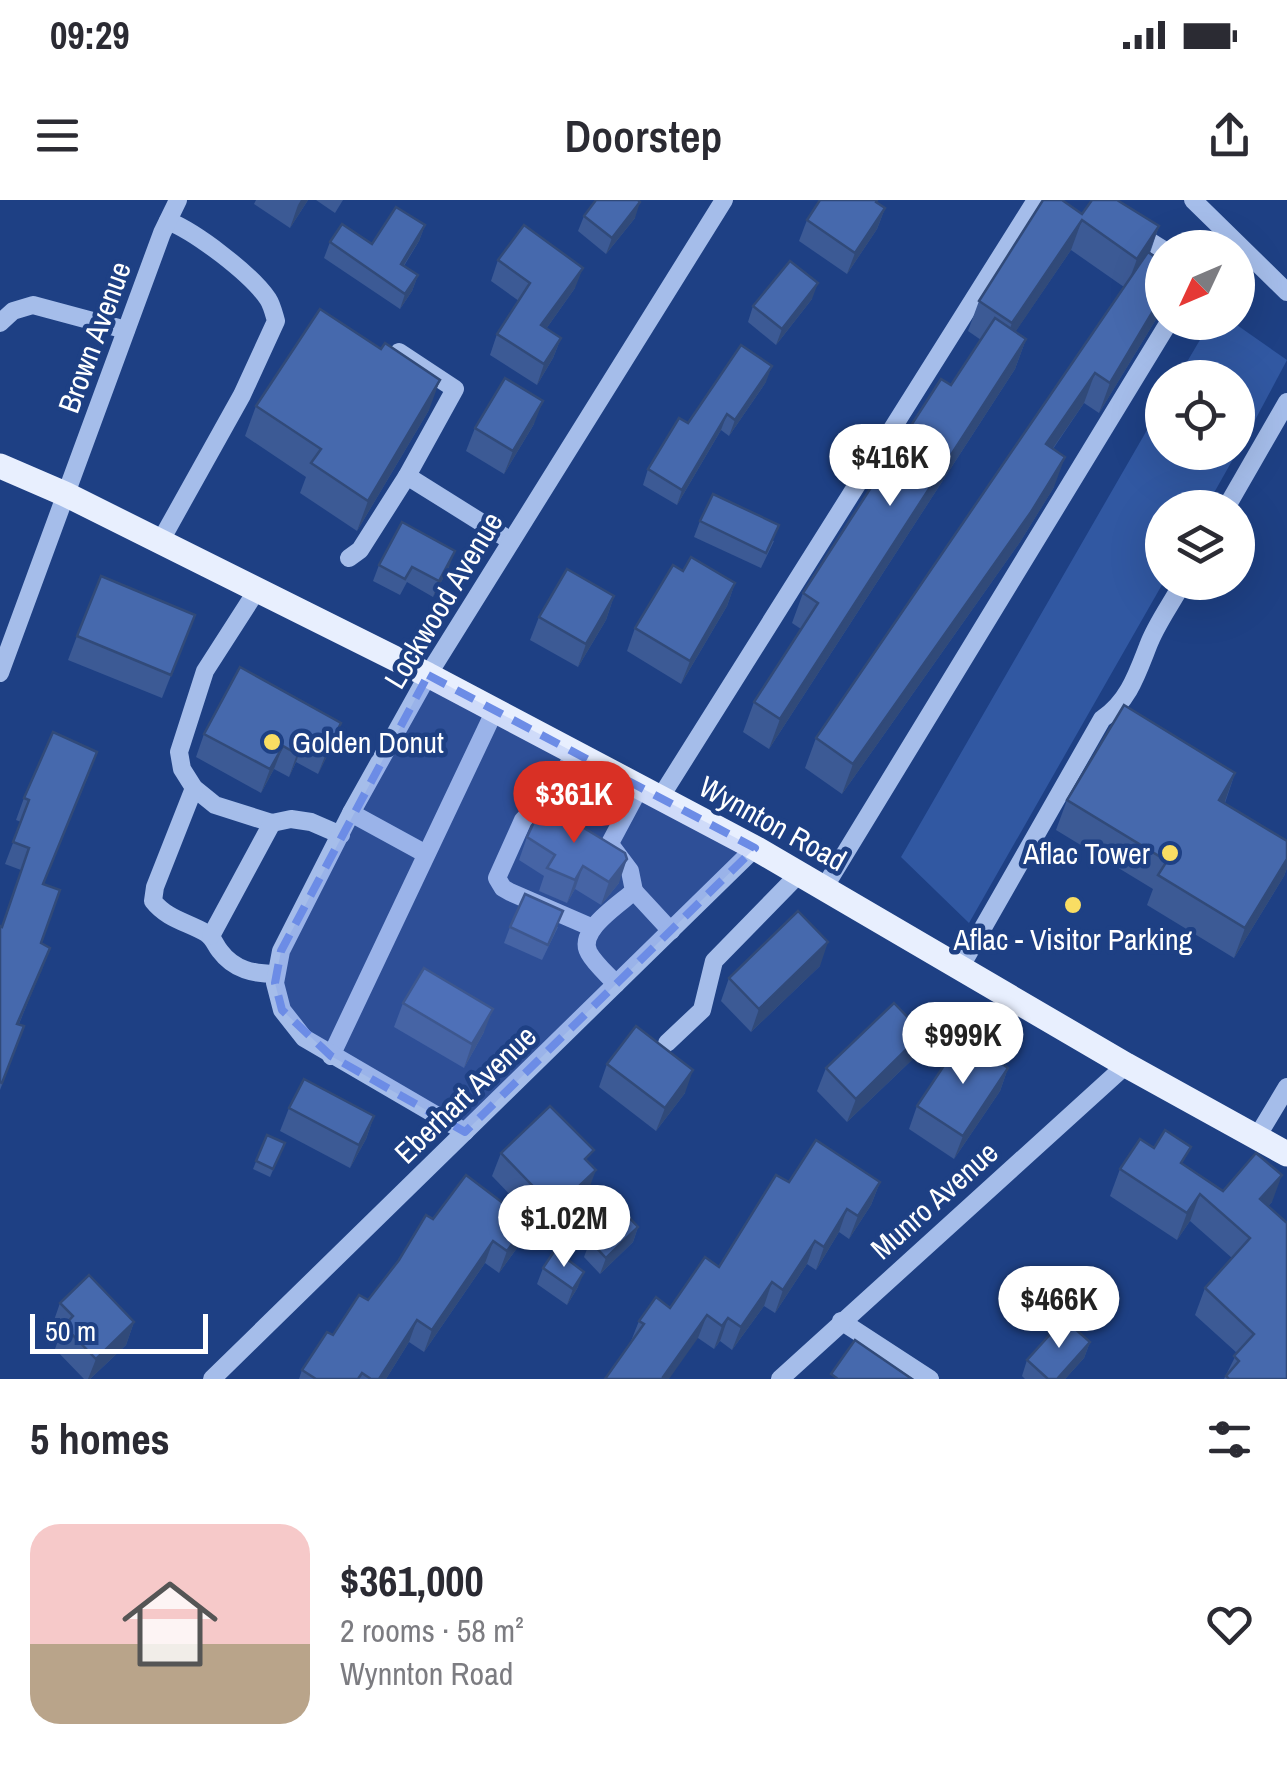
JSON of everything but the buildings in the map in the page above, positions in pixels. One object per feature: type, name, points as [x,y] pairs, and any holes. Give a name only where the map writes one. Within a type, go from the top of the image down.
[{"type":"main road","name":"Wynnton Road","points":[[0,466],[65,494],[428,675],[755,848],[1287,1154]]},
{"type":"street","name":"Brown Avenue","points":[[0,672],[178,200]]},
{"type":"street","name":"Lockwood Avenue","points":[[276,974],[281,951],[351,813],[428,675],[724,200]]},
{"type":"street","points":[[609,845],[650,793],[1036,200]]},
{"type":"street","points":[[1192,200],[1287,292]]},
{"type":"street","points":[[1114,220],[1145,239]]},
{"type":"street","points":[[160,542],[242,395],[276,321],[269,300],[214,248],[188,229],[168,221]]},
{"type":"street","points":[[0,323],[13,311],[33,304],[126,330]]},
{"type":"street","points":[[824,888],[1158,340]]},
{"type":"street","points":[[349,558],[360,550],[407,476],[455,389],[399,352]]},
{"type":"street","points":[[1236,490],[1287,402]]},
{"type":"street","points":[[407,476],[511,541]]},
{"type":"street","points":[[257,590],[205,671],[179,752],[182,770],[194,788],[215,805],[272,823],[291,819],[311,822],[340,835]]},
{"type":"street","points":[[960,968],[1102,720],[1117,709],[1126,694],[1174,600]]},
{"type":"street","points":[[332,1056],[495,710]]},
{"type":"street","points":[[574,752],[554,814],[529,814],[523,820],[498,878],[510,892],[593,928]]},
{"type":"street","points":[[194,788],[155,887],[154,901],[162,913],[211,936],[238,968],[256,974],[276,974],[274,983],[282,1010],[304,1038],[466,1132]]},
{"type":"street","points":[[351,813],[426,854]]},
{"type":"street","points":[[211,936],[272,823]]},
{"type":"street","points":[[590,833],[618,851],[630,871],[634,891],[671,931]]},
{"type":"street","name":"Eberhart Avenue","points":[[212,1379],[755,848]]},
{"type":"street","points":[[667,1044],[702,1010],[714,961],[799,874]]},
{"type":"street","points":[[616,984],[589,954],[587,936],[634,891]]},
{"type":"street","name":"Munro Avenue","points":[[780,1379],[1126,1064]]},
{"type":"street","points":[[1257,1138],[1287,1088]]},
{"type":"street","points":[[841,1321],[930,1379]]},
{"type":"highlighted area","points":[[428,675],[755,848],[465,1132],[331,1056],[282,1010],[275,983],[281,951]]},
{"type":"shaded area","points":[[1255,338],[1287,360],[1255,420],[1255,360],[1188,360],[1200,340]]},
{"type":"shaded area","points":[[1145,434],[1145,470],[1227,470],[1216,490],[1145,490],[1145,600],[1153,600],[969,923],[901,857]]},
{"type":"place","name":"Golden Donut","points":[[272,742]]},
{"type":"place","name":"Aflac Tower","points":[[1170,853]]},
{"type":"place","name":"Aflac - Visitor Parking","points":[[1073,905]]}]
